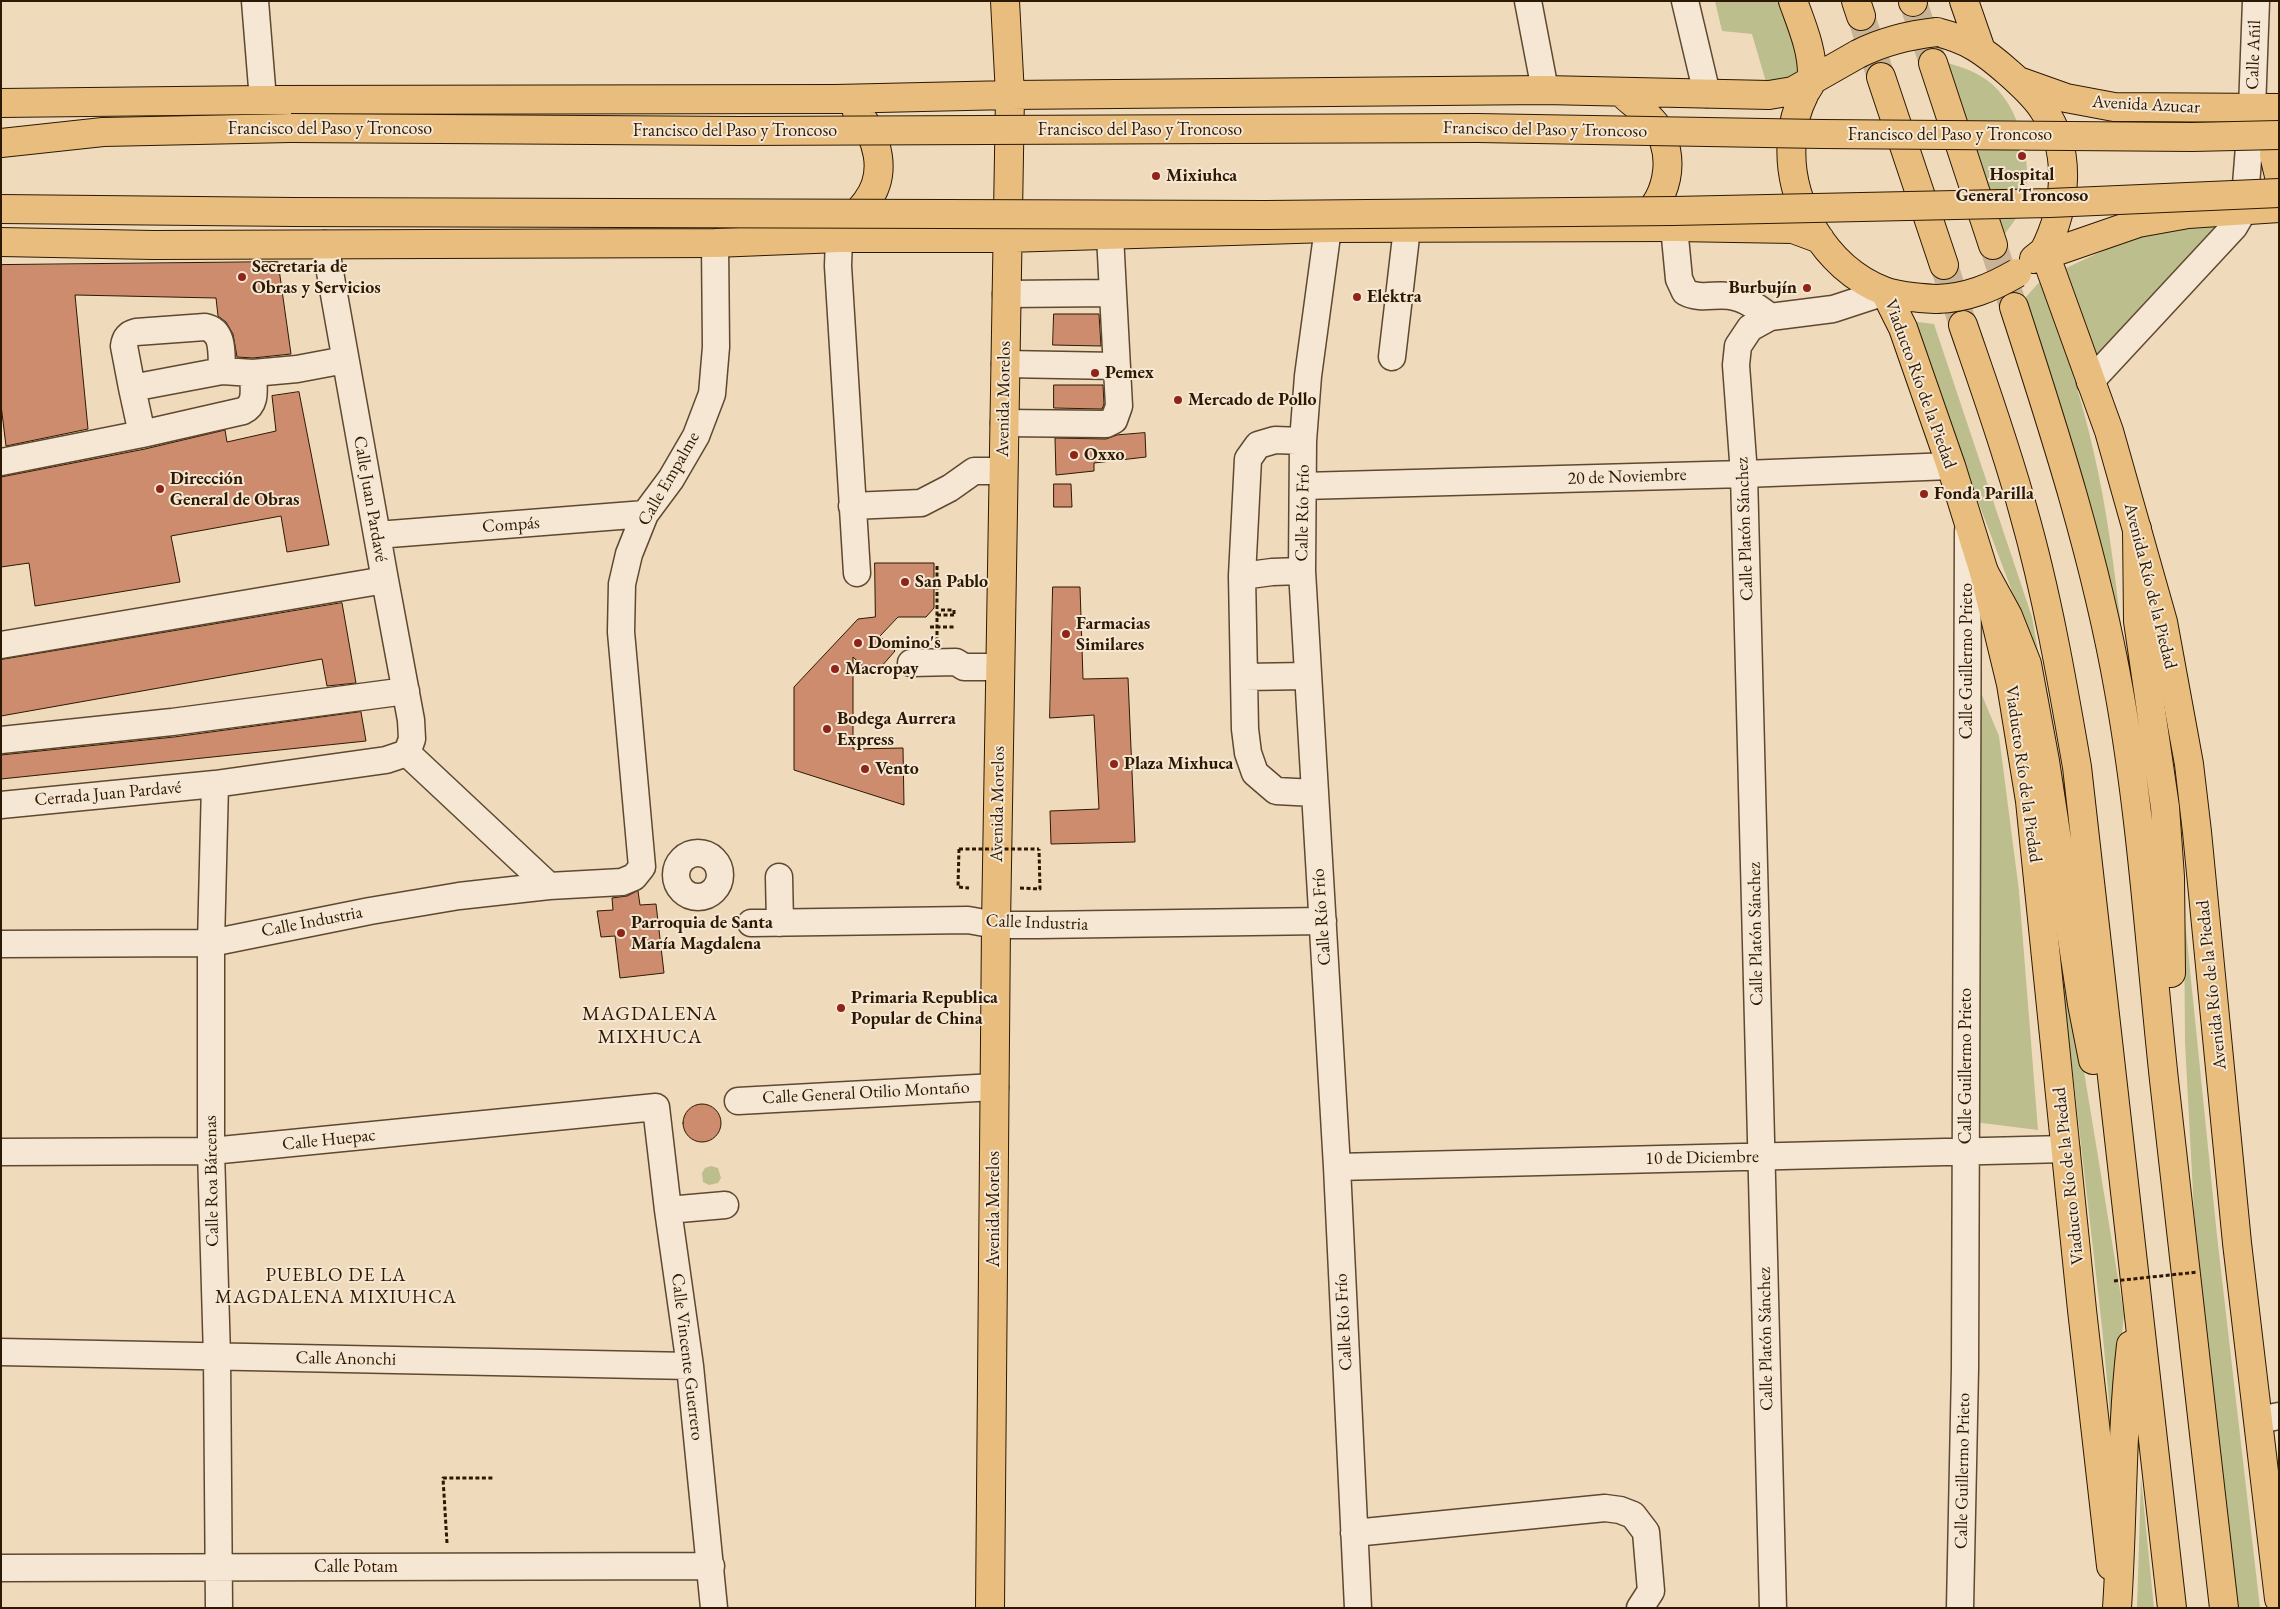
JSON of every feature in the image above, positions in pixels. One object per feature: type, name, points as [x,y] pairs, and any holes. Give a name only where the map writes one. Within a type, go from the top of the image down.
[{"type":"main road","name":"Avenida Morelos","points":[[990,1608],[996,924],[1010,95],[1005,1]]},
{"type":"main road","points":[[1793,1],[1808,43],[1812,82]]},
{"type":"main road","points":[[1964,1],[1981,50]]},
{"type":"main road","name":"Francisco del Paso y Troncoso","points":[[1,103],[835,98],[1545,90],[1782,94],[1812,82],[1858,54],[1884,42],[1912,34],[1937,32],[1961,38],[1981,50],[2011,75]]},
{"type":"main road","points":[[1933,63],[1993,246]]},
{"type":"main road","points":[[1885,292],[1937,299],[1963,296],[1985,290],[2017,273],[2044,251],[2060,215],[2063,194],[2060,151],[2054,130],[2044,110],[2011,75]]},
{"type":"main road","name":"Avenida Azucar","points":[[2011,75],[2066,98],[2114,107],[2279,108]]},
{"type":"main road","points":[[1881,77],[1944,266]]},
{"type":"main road","name":"Viaducto Río de la Piedad","points":[[1812,82],[1804,94],[1794,124],[1792,159],[1800,199],[1808,220],[1820,239],[1840,263],[1861,280],[1885,292],[1903,328],[1951,466],[1984,572],[2011,684],[2030,802],[2082,1310],[2117,1608]]},
{"type":"main road","points":[[1621,92],[1655,124],[1662,136],[1668,164],[1667,177],[1658,201],[1650,212],[1629,228]]},
{"type":"main road","points":[[835,98],[852,108],[866,122],[872,134],[879,159],[876,180],[868,200],[849,220],[839,238]]},
{"type":"main road","points":[[1,127],[103,132]]},
{"type":"main road","name":"Francisco del Paso y Troncoso","points":[[1,143],[103,132],[291,128],[741,131],[1477,128],[1822,134],[2192,137],[2279,135]]},
{"type":"main road","points":[[2279,135],[2274,155],[2279,176]]},
{"type":"main road","points":[[1,209],[295,212],[1256,215],[1673,211],[2050,202],[2279,193]]},
{"type":"main road","points":[[2044,251],[2057,251],[2138,223],[2188,214],[2279,208]]},
{"type":"main road","points":[[1,242],[153,245],[715,243],[839,238],[1007,238],[1328,228],[1674,227],[1793,228],[1820,239]]},
{"type":"main road","points":[[2044,251],[2090,382]]},
{"type":"main road","points":[[2014,307],[2080,522],[2105,620],[2119,690],[2142,844],[2164,1081],[2224,1608]]},
{"type":"main road","points":[[1964,325],[2023,509],[2062,681],[2077,767],[2172,1608]]},
{"type":"main road","name":"Avenida Río de la Piedad","points":[[2090,382],[2109,430],[2163,622],[2188,764],[2204,897],[2237,1244],[2269,1418],[2279,1599]]},
{"type":"main road","points":[[2137,529],[2138,622],[2165,807],[2170,877],[2174,1049],[2164,1081]]},
{"type":"main road","points":[[1984,572],[2008,616],[2027,664],[2045,762],[2084,1013],[2097,1076],[2120,1157]]},
{"type":"main road","points":[[2117,1608],[2121,1550],[2124,1407],[2136,1296]]},
{"type":"street","points":[[255,1],[263,100]]},
{"type":"street","points":[[1528,1],[1545,90]]},
{"type":"street","points":[[1685,1],[1707,94]]},
{"type":"street","name":"Calle Añil","points":[[2244,210],[2252,109],[2256,1]]},
{"type":"street","points":[[2090,382],[2234,227],[2244,210]]},
{"type":"street","points":[[1674,227],[1679,279],[1685,292],[1700,297],[1735,296],[1756,306],[1770,316],[1833,309],[1885,292]]},
{"type":"street","name":"Calle Río Frío","points":[[1328,228],[1308,376],[1303,440],[1302,571],[1337,1167],[1358,1608]]},
{"type":"street","points":[[1392,357],[1407,228]]},
{"type":"street","points":[[1004,423],[1106,424],[1114,420],[1119,406],[1110,235]]},
{"type":"street","points":[[839,238],[838,266],[856,573]]},
{"type":"street","name":"Calle Empalme","points":[[632,875],[621,632],[622,584],[629,554],[645,514],[671,479],[696,436],[712,394],[716,347],[715,243]]},
{"type":"street","name":"Calle Juan Pardavé","points":[[326,244],[345,360],[412,720],[412,740],[407,753]]},
{"type":"street","points":[[1006,294],[1113,293]]},
{"type":"street","name":"Calle Platón Sánchez","points":[[1770,316],[1750,328],[1738,346],[1736,365],[1744,474],[1772,1608]]},
{"type":"street","points":[[142,434],[124,346],[125,339],[130,334],[136,332],[212,328],[217,332],[220,339],[222,371]]},
{"type":"street","points":[[132,388],[222,371],[253,373],[297,369],[345,360]]},
{"type":"street","points":[[1005,364],[1117,366]]},
{"type":"street","points":[[1,462],[142,434],[249,408],[253,403],[254,396],[253,373]]},
{"type":"street","points":[[1303,440],[1275,440],[1258,445],[1248,459],[1242,576],[1245,729],[1248,753],[1255,774],[1276,791],[1315,792]]},
{"type":"street","name":"20 de Noviembre","points":[[1303,486],[1744,474],[1951,466]]},
{"type":"street","points":[[852,506],[921,503],[950,488],[974,471],[1003,471]]},
{"type":"street","name":"Compás","points":[[377,535],[645,514]]},
{"type":"street","name":"Calle Guillermo Prieto","points":[[1960,1608],[1965,1369],[1968,524]]},
{"type":"street","points":[[1242,576],[1302,571]]},
{"type":"street","points":[[1,645],[385,580]]},
{"type":"street","points":[[911,668],[956,662],[964,667],[1000,667]]},
{"type":"street","points":[[1244,677],[1307,676]]},
{"type":"street","points":[[1,740],[172,722],[406,691]]},
{"type":"street","points":[[215,784],[386,760],[407,753],[549,886]]},
{"type":"street","name":"Cerrada Juan Pardavé","points":[[1,804],[215,784]]},
{"type":"street","name":"Calle Roa Bárcenas","points":[[215,784],[211,1151],[217,1357],[219,1608]]},
{"type":"street","points":[[694,853],[708,855],[718,866],[720,880],[717,887],[712,893],[698,900],[679,887],[676,873],[678,866],[687,856],[694,853]]},
{"type":"street","name":"Calle Industria","points":[[1,944],[212,943],[397,906],[459,896],[632,875],[678,866]]},
{"type":"street","points":[[780,877],[780,923]]},
{"type":"street","name":"Calle Industria","points":[[751,923],[968,920],[996,924],[1323,921]]},
{"type":"street","name":"Calle General Otilio Montaño","points":[[738,1101],[995,1087]]},
{"type":"street","name":"Calle Huepac","points":[[1,1152],[211,1151],[656,1108]]},
{"type":"street","name":"Calle Vincente Guerrero","points":[[656,1108],[690,1366],[714,1608]]},
{"type":"street","name":"10 de Diciembre","points":[[1337,1167],[2066,1149]]},
{"type":"street","points":[[668,1210],[725,1205]]},
{"type":"street","name":"Calle Anonchi","points":[[1,1352],[690,1366]]},
{"type":"street","points":[[1354,1533],[1605,1508],[1620,1510],[1633,1515],[1646,1532],[1651,1591],[1640,1608]]},
{"type":"street","name":"Calle Potam","points":[[1,1568],[711,1566]]},
{"type":"path","points":[[937,566],[937,646]]},
{"type":"path","points":[[937,615],[955,615],[954,610],[941,610]]},
{"type":"path","points":[[930,627],[956,627]]},
{"type":"path","points":[[969,888],[958,887],[959,849],[1039,849],[1040,889]]},
{"type":"path","points":[[2114,1281],[2198,1272]]},
{"type":"path","points":[[448,1566],[443,1478],[494,1478]]},
{"type":"green space","points":[[1715,1],[1785,1],[1807,67],[1788,80],[1766,82],[1752,34],[1722,31]]},
{"type":"green space","points":[[1946,62],[1967,69],[1993,85],[2004,97],[2020,129],[2027,164],[2025,198],[2019,213],[2004,235]]},
{"type":"green space","points":[[2221,220],[2211,236],[2096,356],[2066,268],[2109,248],[2154,231]]},
{"type":"green space","points":[[2043,278],[2076,384],[2098,471],[2113,560],[2121,626],[2102,554],[2025,298]]},
{"type":"green space","points":[[1910,321],[1934,324],[2032,617],[2041,668]]},
{"type":"green space","points":[[1976,681],[1999,736],[2019,891],[2038,1130],[1974,1122]]},
{"type":"green space","points":[[2046,840],[2124,1315],[2120,1355],[2115,1466],[2102,1327]]},
{"type":"green space","points":[[2184,911],[2217,1236],[2260,1608],[2236,1608],[2194,1212],[2185,1042]]},
{"type":"green space","points":[[711,1166],[718,1168],[721,1178],[718,1183],[709,1185],[703,1182],[702,1173],[705,1168]]},
{"type":"green space","points":[[2141,1478],[2154,1608],[2137,1608]]},
{"type":"building","points":[[278,262],[291,354],[253,358],[237,357],[233,334],[226,322],[218,316],[216,298],[75,295],[88,429],[6,446],[1,405],[1,265]]},
{"type":"building","points":[[1054,314],[1099,314],[1101,346],[1053,345]]},
{"type":"building","points":[[1054,385],[1103,385],[1104,404],[1102,409],[1054,408]]},
{"type":"building","name":"Dirección General de Obras","points":[[299,392],[329,545],[287,552],[281,516],[171,536],[180,582],[35,606],[29,563],[1,567],[1,477],[145,449],[225,430],[227,442],[276,431],[272,396]]},
{"type":"building","points":[[1145,433],[1146,457],[1094,463],[1094,471],[1056,475],[1055,438],[1106,439],[1117,435]]},
{"type":"building","points":[[1054,484],[1071,484],[1072,507],[1054,507]]},
{"type":"building","points":[[875,563],[934,563],[934,608],[926,617],[898,617],[880,636],[895,651],[873,676],[853,657],[853,749],[903,748],[904,805],[794,770],[794,687],[858,619],[875,617]]},
{"type":"building","name":"Plaza Mixhuca","points":[[1053,587],[1080,587],[1083,679],[1128,678],[1135,842],[1051,844],[1050,811],[1099,809],[1094,715],[1050,718]]},
{"type":"building","points":[[342,603],[356,683],[327,686],[322,659],[1,716],[1,660]]},
{"type":"building","points":[[361,712],[366,741],[1,779],[1,755],[174,737]]},
{"type":"building","name":"Parroquia de Santa María Magdalena","points":[[638,891],[640,905],[656,904],[664,973],[620,978],[615,936],[601,937],[597,911],[613,910],[612,898],[627,896]]},
{"type":"building","points":[[702,1104],[715,1110],[721,1123],[715,1136],[702,1142],[689,1136],[683,1123],[689,1110]]},
{"type":"tunnel","points":[[1913,2],[1933,63]]},
{"type":"tunnel","points":[[1861,16],[1881,77]]},
{"type":"tunnel","points":[[1993,245],[2012,303]]},
{"type":"tunnel","points":[[1944,265],[1963,325]]},
{"type":"place","name":"Hospital General Troncoso","points":[[2022,156]]},
{"type":"place","name":"Mixiuhca","points":[[1156,176]]},
{"type":"place","name":"Secretaria de Obras y Servicios","points":[[242,277]]},
{"type":"place","name":"Burbujín","points":[[1807,288]]},
{"type":"place","name":"Elektra","points":[[1357,297]]},
{"type":"place","name":"Pemex","points":[[1095,373]]},
{"type":"place","name":"Mercado de Pollo","points":[[1178,400]]},
{"type":"place","name":"Oxxo","points":[[1074,455]]},
{"type":"place","name":"Dirección General de Obras","points":[[160,489]]},
{"type":"place","name":"Fonda Parilla","points":[[1924,494]]},
{"type":"place","name":"San Pablo","points":[[905,582]]},
{"type":"place","name":"Farmacias Similares","points":[[1066,634]]},
{"type":"place","name":"Domino's","points":[[858,643]]},
{"type":"place","name":"Macropay","points":[[835,669]]},
{"type":"place","name":"Bodega Aurrera Express","points":[[827,729]]},
{"type":"place","name":"Plaza Mixhuca","points":[[1114,764]]},
{"type":"place","name":"Vento","points":[[865,769]]},
{"type":"place","name":"Parroquia de Santa María Magdalena","points":[[621,933]]},
{"type":"place","name":"Primaria Republica Popular de China","points":[[841,1008]]},
{"type":"district","name":"MAGDALENA MIXHUCA","points":[[650,1026]]},
{"type":"district","name":"PUEBLO DE LA MAGDALENA MIXIUHCA","points":[[336,1287]]}]
